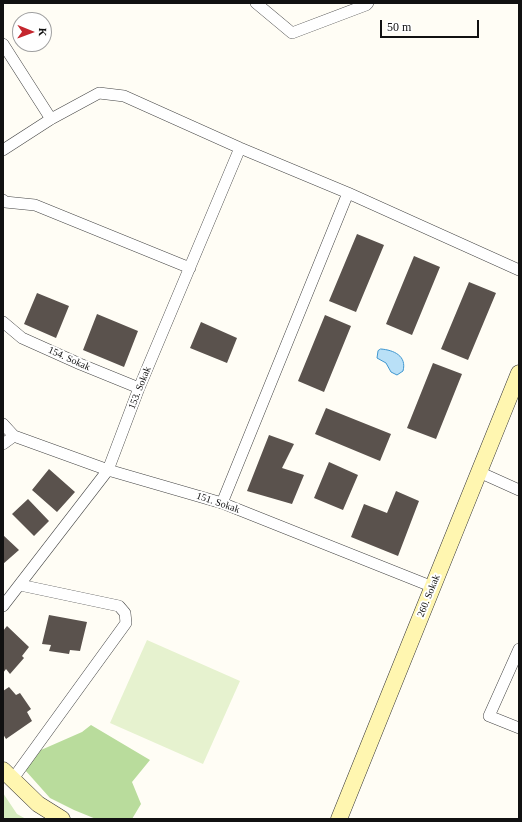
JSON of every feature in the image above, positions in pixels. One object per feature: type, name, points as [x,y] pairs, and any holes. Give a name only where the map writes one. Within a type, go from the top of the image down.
[{"type":"street","points":[[256,3],[292,33],[366,4]]},
{"type":"street","points":[[3,44],[51,119]]},
{"type":"street","points":[[3,150],[51,119],[99,93],[124,96],[240,148],[348,193],[519,270]]},
{"type":"street","name":"153. Sokak","points":[[3,606],[108,470],[139,388],[240,148]]},
{"type":"street","points":[[222,503],[348,193]]},
{"type":"street","points":[[4,204],[35,205],[190,268]]},
{"type":"street","name":"154. Sokak","points":[[3,322],[22,338],[139,388]]},
{"type":"street","name":"260. Sokak","points":[[339,819],[519,373]]},
{"type":"street","name":"151. Sokak","points":[[3,424],[14,436],[108,470],[222,503],[433,587]]},
{"type":"street","points":[[3,444],[14,436]]},
{"type":"street","points":[[479,472],[519,490]]},
{"type":"street","points":[[20,585],[119,606],[125,613],[126,624],[8,775],[38,804],[62,819]]},
{"type":"street","points":[[519,649],[489,716],[519,728]]},
{"type":"green space","points":[[147,640],[240,681],[203,764],[110,723]]},
{"type":"green space","points":[[91,725],[150,760],[132,782],[141,804],[132,819],[96,819],[74,810],[50,798],[25,770],[41,750],[82,732]]},
{"type":"green space","points":[[3,793],[17,814],[26,819],[3,819]]},
{"type":"water","points":[[381,349],[395,352],[401,358],[404,366],[403,371],[397,375],[391,372],[386,363],[377,358],[378,351]]},
{"type":"building","points":[[357,234],[384,245],[356,312],[329,301]]},
{"type":"building","points":[[414,256],[440,267],[412,335],[386,324]]},
{"type":"building","points":[[469,282],[496,293],[468,360],[441,349]]},
{"type":"building","points":[[37,293],[69,306],[56,338],[24,324]]},
{"type":"building","points":[[97,314],[138,331],[124,367],[83,350]]},
{"type":"building","points":[[325,315],[351,326],[324,392],[298,381]]},
{"type":"building","points":[[201,322],[237,338],[227,363],[190,348]]},
{"type":"building","points":[[433,363],[462,374],[436,439],[407,428]]},
{"type":"building","points":[[326,408],[391,434],[380,461],[315,434]]},
{"type":"building","points":[[269,435],[294,444],[282,468],[304,475],[292,504],[247,491]]},
{"type":"building","points":[[329,462],[358,475],[343,510],[314,498]]},
{"type":"building","points":[[49,469],[75,492],[57,512],[32,490]]},
{"type":"building","points":[[396,491],[419,501],[398,556],[351,537],[364,504],[387,513]]},
{"type":"building","points":[[28,499],[49,521],[34,536],[12,514]]},
{"type":"building","points":[[3,535],[19,550],[3,564]]},
{"type":"building","points":[[49,615],[87,622],[80,651],[70,650],[69,654],[49,651],[51,645],[42,644]]},
{"type":"building","points":[[7,626],[29,647],[22,656],[24,658],[10,674],[6,669],[3,673],[3,631]]},
{"type":"building","points":[[9,687],[16,695],[20,693],[31,709],[27,712],[32,721],[6,739],[3,734],[3,691]]}]
